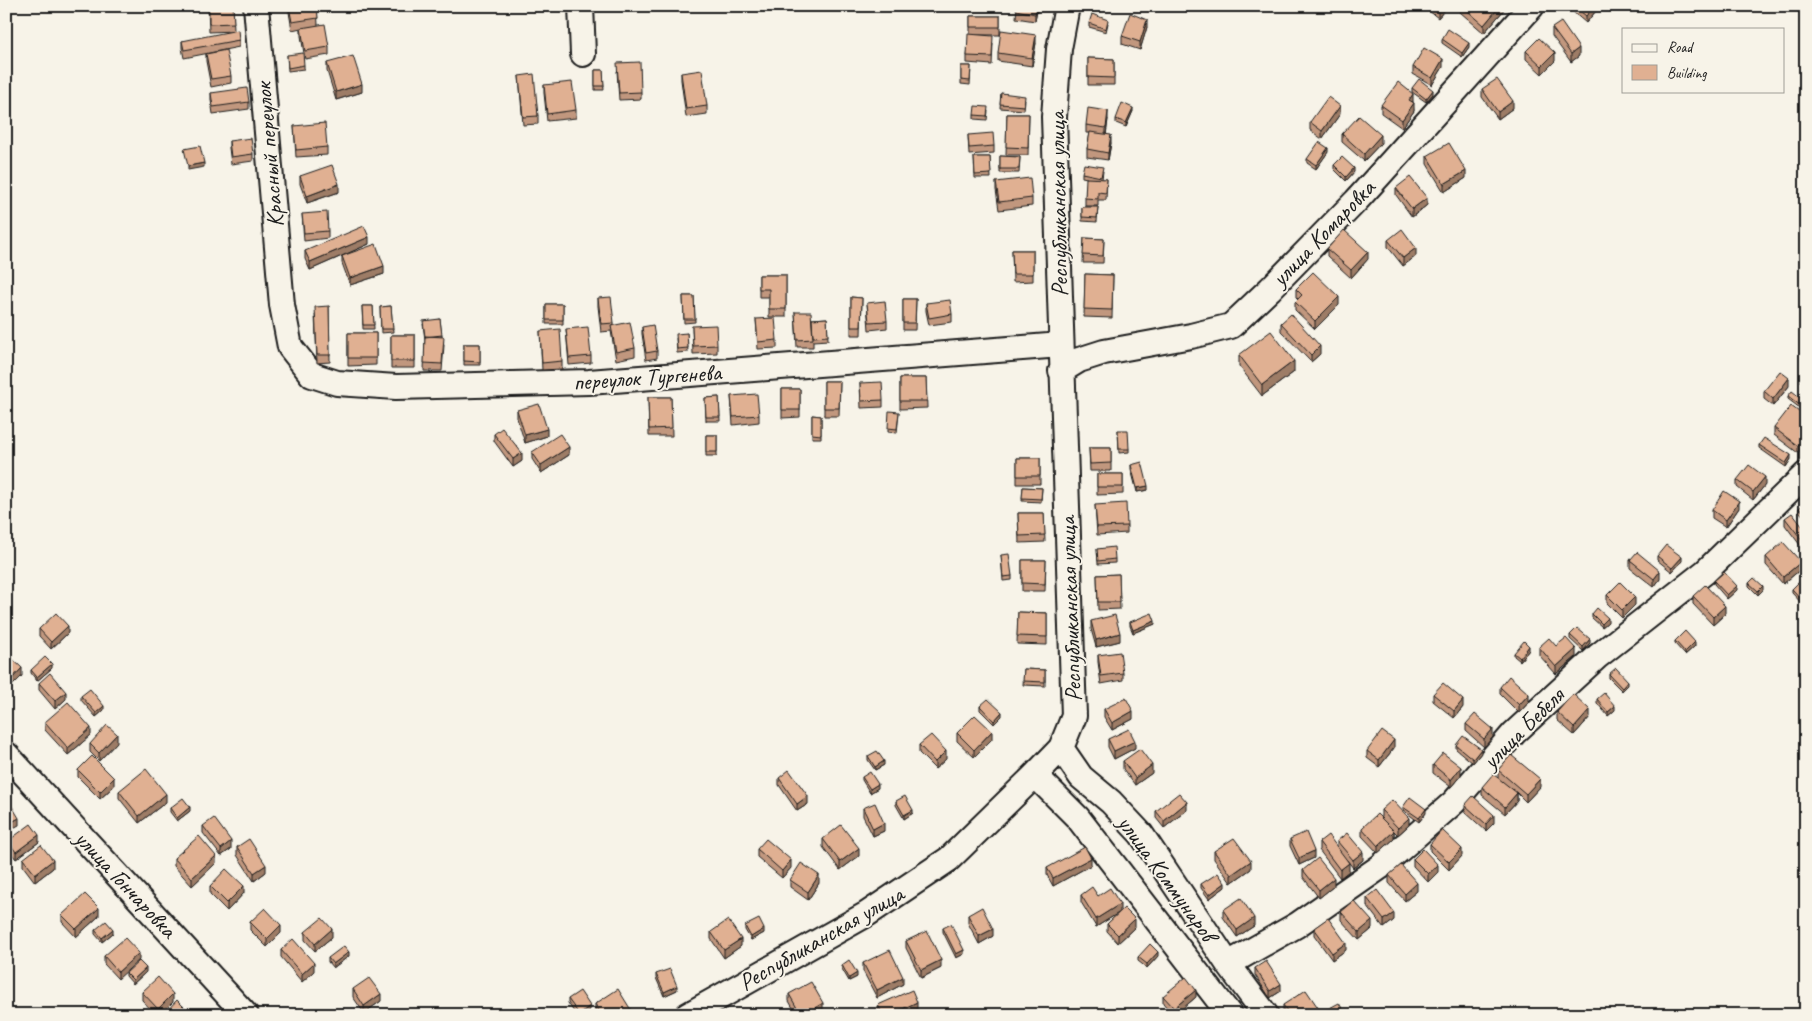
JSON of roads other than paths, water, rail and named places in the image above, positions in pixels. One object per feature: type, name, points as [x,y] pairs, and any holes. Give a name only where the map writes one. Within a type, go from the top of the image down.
[{"type":"street","name":"Красный переулок","points":[[256,6],[282,305]]},
{"type":"street","points":[[581,6],[583,54]]},
{"type":"street","name":"Республиканская улица","points":[[688,1015],[867,914],[949,859],[1061,748],[1074,716],[1054,117],[1059,49],[1067,6]]},
{"type":"street","name":"улица Комаровка","points":[[1062,371],[1079,360],[1104,352],[1191,336],[1231,326],[1356,201],[1532,6]]},
{"type":"street","name":"переулок Тургенева","points":[[282,305],[290,347],[312,375],[337,383],[396,387],[589,382],[1061,345]]},
{"type":"street","name":"улица Бебеля","points":[[1228,964],[1297,925],[1380,867],[1454,802],[1514,732],[1598,656],[1705,572],[1806,474]]},
{"type":"street","name":"улица Коммунаров","points":[[1061,748],[1081,776],[1112,802],[1141,834],[1228,964],[1266,1015]]},
{"type":"street","name":"улица Гончаровка","points":[[6,754],[246,1015]]},
{"type":"street","name":"улица Коммунаров","points":[[1035,775],[1078,818],[1230,1015]]}]
